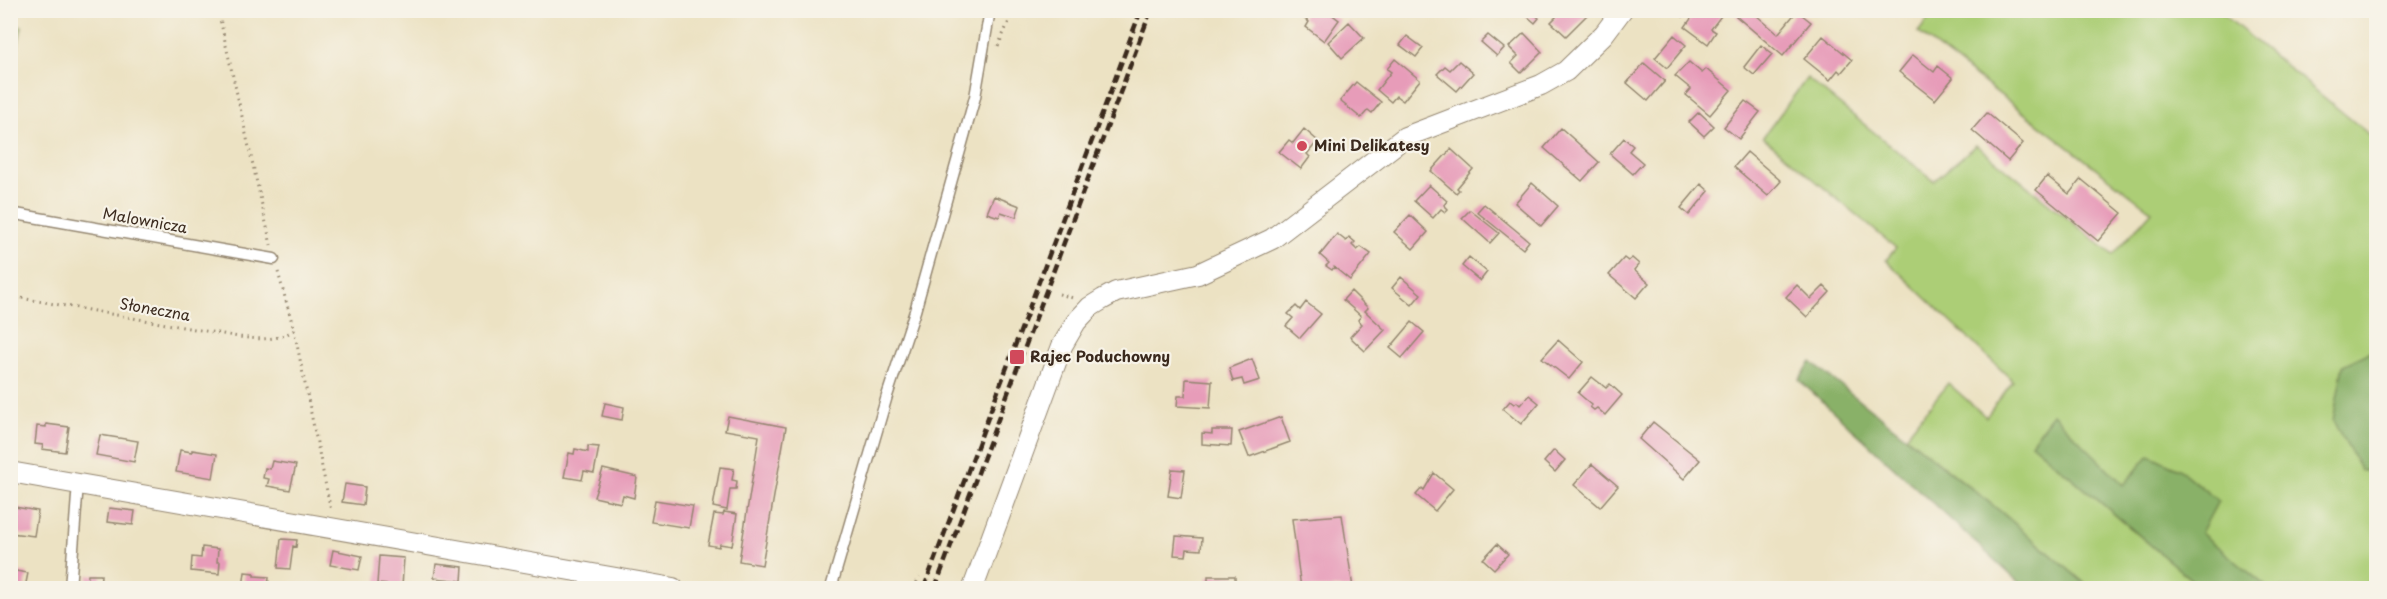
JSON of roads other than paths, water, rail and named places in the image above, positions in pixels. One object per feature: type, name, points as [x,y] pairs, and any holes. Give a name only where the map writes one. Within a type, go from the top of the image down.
[{"type":"street","points":[[973,588],[1062,346],[1076,322],[1090,307],[1116,292],[1198,274],[1272,238],[1405,138],[1541,86],[1566,71],[1604,34],[1622,10]]},
{"type":"street","points":[[10,472],[673,588]]},
{"type":"lane","points":[[831,588],[887,396],[915,311],[975,97],[990,10]]},
{"type":"lane","name":"Malownicza","points":[[10,213],[274,259]]},
{"type":"lane","points":[[70,588],[78,483]]},
{"type":"railway","points":[[924,588],[1141,10]]},
{"type":"railway","points":[[935,588],[1151,10]]},
{"type":"place","name":"Mini Delikatesy","points":[[1302,146]]},
{"type":"place","name":"Rajec Poduchowny","points":[[1017,357]]}]
